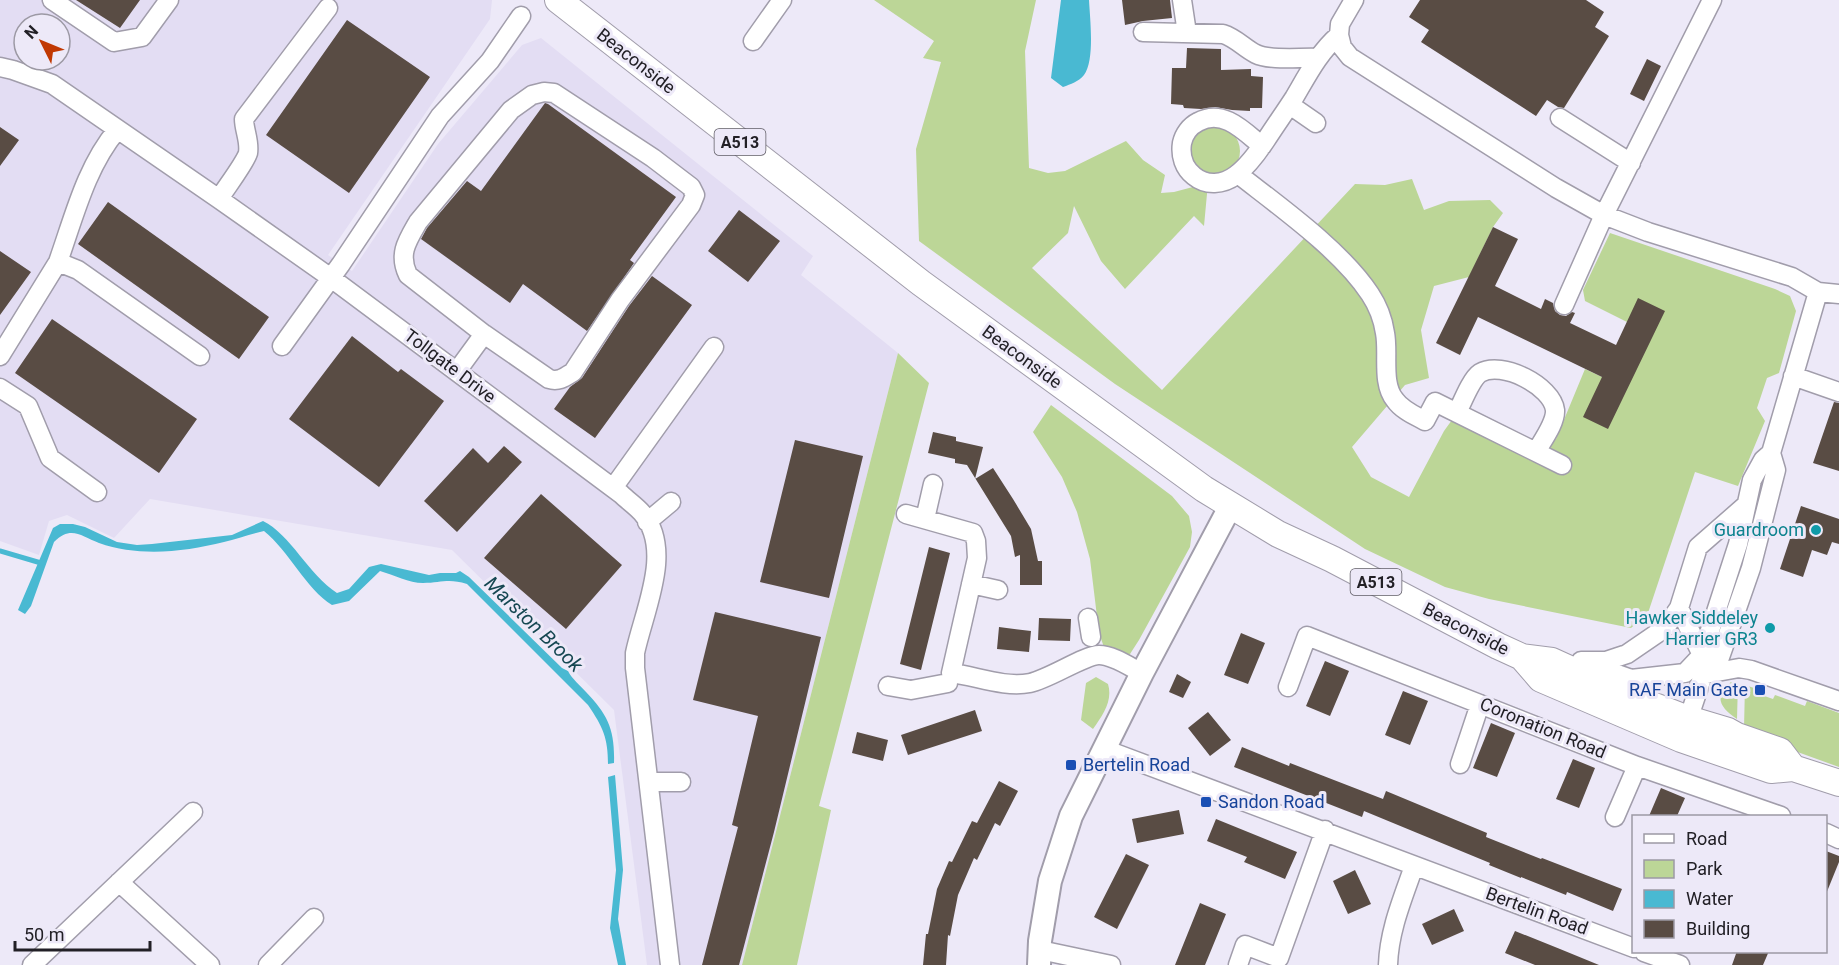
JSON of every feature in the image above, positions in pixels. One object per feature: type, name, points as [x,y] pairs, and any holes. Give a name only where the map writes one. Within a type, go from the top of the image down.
[{"type":"highway","name":"Beaconside","points":[[558,0],[957,310],[1167,464],[1278,534],[1522,657],[1552,661],[1629,696],[1685,729],[1771,770],[1793,768],[1839,783]]},
{"type":"highway","name":"Beaconside","points":[[1522,657],[1541,679],[1685,729]]},
{"type":"main road","points":[[1040,957],[1050,881],[1071,816],[1142,673],[1231,505]]},
{"type":"street","points":[[52,0],[114,42],[142,37],[169,0]]},
{"type":"street","points":[[753,41],[782,0]]},
{"type":"street","points":[[1182,0],[1187,33]]},
{"type":"street","points":[[1354,0],[1340,24],[1339,35],[1342,47],[1350,57],[1556,188],[1604,215],[1648,232],[1792,277],[1818,292],[1839,294]]},
{"type":"street","points":[[1563,305],[1604,215],[1712,0]]},
{"type":"street","points":[[219,199],[248,154],[244,119],[328,8]]},
{"type":"street","points":[[282,346],[440,117],[490,61],[521,16]]},
{"type":"street","points":[[1143,32],[1223,34],[1233,38],[1257,55],[1318,58]]},
{"type":"street","points":[[1262,146],[1236,125],[1216,117],[1205,118],[1195,123],[1187,131],[1182,141],[1181,152],[1189,172],[1208,183],[1220,183],[1238,174],[1262,146],[1318,58],[1339,35]]},
{"type":"street","name":"Tollgate Drive","points":[[0,68],[13,70],[52,84],[219,199],[457,371],[642,513],[656,544],[657,565],[635,653],[670,965]]},
{"type":"street","points":[[554,93],[653,158],[691,187],[695,195],[691,205],[620,300],[573,372],[555,381],[549,379],[484,334],[408,275],[403,265],[403,254],[418,222],[511,110],[532,94],[554,93]]},
{"type":"street","points":[[1290,105],[1316,123]]},
{"type":"street","points":[[1560,118],[1631,163]]},
{"type":"street","points":[[0,356],[58,262],[93,169],[106,143],[117,130]]},
{"type":"street","points":[[1238,174],[1288,212],[1356,276],[1370,294],[1380,311],[1385,334],[1388,386],[1393,398],[1401,408],[1425,421],[1435,402],[1562,465]]},
{"type":"street","points":[[58,262],[78,270],[200,356]]},
{"type":"street","points":[[1702,675],[1719,660],[1751,568],[1776,470],[1771,453],[1818,292]]},
{"type":"street","points":[[457,371],[484,334]]},
{"type":"street","points":[[612,488],[714,347]]},
{"type":"street","points":[[1457,413],[1475,378],[1480,373],[1497,369],[1510,371],[1546,392],[1555,409],[1555,417],[1536,452]]},
{"type":"street","points":[[1793,376],[1839,392]]},
{"type":"street","points":[[0,388],[28,406],[50,458],[97,492]]},
{"type":"street","points":[[1685,729],[1702,675],[1702,655],[1738,544],[1752,480],[1762,460],[1771,453]]},
{"type":"street","points":[[925,519],[933,484]]},
{"type":"street","points":[[647,522],[671,502]]},
{"type":"street","points":[[1552,661],[1606,661],[1627,654],[1665,628],[1679,608],[1698,547],[1746,505]]},
{"type":"street","points":[[906,514],[973,533],[976,541],[977,558],[948,684]]},
{"type":"street","points":[[971,584],[998,590]]},
{"type":"street","points":[[1679,608],[1702,655]]},
{"type":"street","points":[[1088,618],[1091,637]]},
{"type":"street","name":"Coronation Road","points":[[1287,687],[1306,636],[1637,766],[1778,815]]},
{"type":"street","points":[[888,686],[911,690],[948,684],[1028,683],[1057,674],[1090,657],[1100,655],[1142,673]]},
{"type":"street","points":[[1581,661],[1631,679],[1685,674],[1702,655]]},
{"type":"street","points":[[1702,675],[1739,668],[1751,670],[1839,701]]},
{"type":"street","points":[[1460,764],[1480,704]]},
{"type":"street","name":"Bertelin Road","points":[[1104,749],[1632,947]]},
{"type":"street","points":[[1615,817],[1637,766]]},
{"type":"street","points":[[650,782],[681,782]]},
{"type":"street","points":[[32,965],[193,812]]},
{"type":"street","points":[[1238,965],[1245,945],[1279,958],[1324,831]]},
{"type":"street","points":[[1388,965],[1388,951],[1396,915],[1414,866]]},
{"type":"street","points":[[119,882],[210,965]]},
{"type":"street","points":[[268,965],[314,918]]},
{"type":"street","points":[[1649,953],[1680,965]]},
{"type":"street","points":[[1040,957],[1111,965]]},
{"type":"shaded area","points":[[0,0],[492,0],[490,19],[328,255],[352,271],[438,144],[522,45],[541,38],[813,256],[801,275],[898,353],[742,965],[647,965],[614,710],[452,550],[150,499],[114,538],[67,515],[49,521],[39,555],[0,541]]},
{"type":"green space","points":[[874,0],[1036,0],[1025,51],[1029,168],[1048,173],[1065,171],[1126,141],[1143,160],[1165,175],[1161,193],[1208,183],[1204,226],[1194,216],[1125,289],[1101,261],[1074,206],[1068,233],[1032,268],[1162,390],[1355,184],[1385,185],[1412,179],[1424,210],[1449,201],[1490,200],[1503,213],[1493,227],[1469,277],[1434,286],[1421,330],[1429,378],[1405,385],[1352,447],[1371,477],[1409,497],[1444,431],[1457,413],[1537,452],[1556,439],[1585,369],[1602,377],[1607,428],[1627,322],[1585,301],[1583,290],[1610,233],[1790,296],[1796,311],[1779,373],[1767,378],[1757,408],[1765,421],[1738,486],[1695,472],[1648,613],[1631,628],[1489,599],[1445,587],[1365,549],[1115,384],[919,241],[916,149],[941,62],[923,58],[934,41]]},
{"type":"green space","points":[[1215,126],[1224,128],[1235,137],[1240,151],[1238,160],[1229,171],[1215,176],[1206,174],[1195,165],[1190,151],[1192,142],[1201,131]]},
{"type":"green space","points":[[898,353],[929,383],[819,806],[831,810],[797,965],[742,965]]},
{"type":"green space","points":[[1051,405],[1172,496],[1189,516],[1192,532],[1190,547],[1139,640],[1130,654],[1125,657],[1105,650],[1099,633],[1090,559],[1077,512],[1062,477],[1033,432]]},
{"type":"green space","points":[[1096,677],[1108,684],[1109,696],[1103,713],[1093,729],[1081,720],[1086,683]]},
{"type":"green space","points":[[1731,682],[1738,682],[1737,719],[1726,711],[1721,702],[1722,692]]},
{"type":"green space","points":[[1745,685],[1754,688],[1753,692],[1773,699],[1775,695],[1805,706],[1807,701],[1839,713],[1839,767],[1792,750],[1744,728]]},
{"type":"water","points":[[1061,0],[1089,0],[1091,28],[1090,60],[1084,75],[1063,87],[1051,78]]},
{"type":"water","points":[[263,521],[282,535],[317,576],[337,593],[349,589],[369,567],[381,564],[429,575],[460,571],[469,577],[562,668],[568,671],[594,700],[609,724],[613,741],[614,763],[608,764],[604,733],[588,705],[467,584],[449,581],[418,583],[380,571],[349,601],[332,605],[314,590],[282,549],[264,531],[229,541],[162,552],[114,547],[81,535],[66,534],[54,542],[31,606],[25,614],[18,610],[53,528],[60,524],[85,527],[117,542],[137,545],[232,535]]},
{"type":"water","points":[[615,775],[623,870],[618,919],[626,965],[618,965],[610,928],[616,870],[608,777]]},
{"type":"building","points":[[76,0],[140,0],[120,28]]},
{"type":"building","points":[[1122,0],[1170,0],[1172,18],[1125,25]]},
{"type":"building","points":[[1420,0],[1586,0],[1604,12],[1595,27],[1609,36],[1564,108],[1547,100],[1536,116],[1421,42],[1429,30],[1409,17]]},
{"type":"building","points":[[347,20],[430,77],[349,193],[266,135]]},
{"type":"building","points":[[1187,48],[1221,49],[1221,70],[1251,69],[1251,76],[1263,77],[1262,108],[1250,108],[1250,111],[1215,107],[1201,109],[1184,108],[1183,105],[1171,104],[1172,68],[1186,68]]},
{"type":"building","points":[[1647,59],[1661,66],[1644,101],[1630,94]]},
{"type":"building","points":[[545,103],[676,197],[630,260],[634,263],[587,331],[523,284],[510,303],[421,239],[427,228],[467,181],[481,191]]},
{"type":"building","points":[[0,127],[19,140],[0,166]]},
{"type":"building","points":[[108,202],[269,317],[239,359],[78,244]]},
{"type":"building","points":[[739,210],[780,241],[748,282],[708,251]]},
{"type":"building","points":[[1493,227],[1518,239],[1495,286],[1541,309],[1545,299],[1553,303],[1555,311],[1560,315],[1575,313],[1570,323],[1616,345],[1638,298],[1665,311],[1608,429],[1583,417],[1602,377],[1478,317],[1460,355],[1436,343]]},
{"type":"building","points":[[0,251],[31,272],[0,315]]},
{"type":"building","points":[[652,276],[692,305],[595,438],[554,409],[570,387],[582,378],[629,306]]},
{"type":"building","points":[[52,319],[197,419],[159,473],[15,373]]},
{"type":"building","points":[[352,336],[398,372],[401,369],[444,401],[379,487],[289,419]]},
{"type":"building","points":[[1834,402],[1839,403],[1839,471],[1813,463]]},
{"type":"building","points":[[933,432],[956,437],[956,441],[983,447],[975,478],[967,465],[955,463],[955,459],[928,453]]},
{"type":"building","points":[[795,440],[863,456],[829,598],[760,582]]},
{"type":"building","points":[[504,446],[522,462],[457,532],[424,501],[473,448],[488,463]]},
{"type":"building","points":[[993,468],[1013,499],[1031,529],[1038,561],[1042,561],[1042,585],[1020,585],[1020,555],[1015,557],[1011,536],[975,479]]},
{"type":"building","points":[[541,494],[622,565],[566,629],[484,558]]},
{"type":"building","name":"Guardroom","points":[[1801,506],[1839,519],[1839,544],[1832,542],[1827,555],[1812,550],[1803,577],[1780,569]]},
{"type":"building","points":[[929,547],[950,553],[921,670],[900,664]]},
{"type":"building","points":[[715,612],[821,637],[739,965],[702,965],[738,827],[732,825],[758,716],[693,700]]},
{"type":"building","points":[[1039,618],[1071,619],[1070,641],[1038,640]]},
{"type":"building","points":[[999,627],[1031,631],[1029,652],[997,649]]},
{"type":"building","points":[[1241,633],[1265,643],[1248,684],[1224,675]]},
{"type":"building","points":[[1325,661],[1349,671],[1330,716],[1306,706]]},
{"type":"building","points":[[1177,674],[1191,682],[1183,698],[1169,692]]},
{"type":"building","points":[[1403,691],[1428,701],[1410,745],[1385,735]]},
{"type":"building","points":[[975,710],[982,731],[908,755],[901,735]]},
{"type":"building","points":[[1208,712],[1231,740],[1210,756],[1188,728]]},
{"type":"building","points":[[1491,723],[1515,733],[1497,777],[1473,768]]},
{"type":"building","points":[[857,732],[888,740],[883,761],[852,753]]},
{"type":"building","points":[[1242,747],[1383,799],[1386,791],[1487,833],[1486,837],[1622,889],[1613,911],[1567,892],[1566,895],[1489,865],[1490,863],[1364,811],[1362,817],[1234,767]]},
{"type":"building","points":[[1573,759],[1595,768],[1579,808],[1556,799]]},
{"type":"building","points":[[999,781],[1018,791],[1000,826],[995,823],[977,860],[974,858],[958,895],[950,936],[948,935],[946,965],[923,965],[926,934],[928,934],[937,889],[949,861],[952,862],[972,821],[977,823]]},
{"type":"building","points":[[1661,788],[1685,798],[1677,815],[1649,815]]},
{"type":"building","points":[[1179,810],[1184,834],[1137,843],[1132,819]]},
{"type":"building","points":[[1216,819],[1297,852],[1285,879],[1244,862],[1247,857],[1207,841]]},
{"type":"building","points":[[1827,851],[1839,856],[1839,862],[1827,892]]},
{"type":"building","points":[[1126,854],[1149,865],[1117,929],[1094,917]]},
{"type":"building","points":[[1355,870],[1371,904],[1348,914],[1333,881]]},
{"type":"building","points":[[1200,903],[1226,914],[1205,965],[1175,965]]},
{"type":"building","points":[[1454,909],[1464,931],[1432,945],[1422,924]]},
{"type":"building","points":[[1515,931],[1599,965],[1535,965],[1505,953]]},
{"type":"building","points":[[1736,953],[1768,953],[1763,965],[1732,965]]},
{"type":"waterway","points":[[0,551],[41,563]]},
{"type":"place","name":"Guardroom","points":[[1816,530]]},
{"type":"place","name":"Hawker Siddeley Harrier GR3","points":[[1770,628]]},
{"type":"place","name":"RAF Main Gate","points":[[1760,690]]},
{"type":"place","name":"Bertelin Road","points":[[1071,765]]},
{"type":"place","name":"Sandon Road","points":[[1206,802]]},
{"type":"water label","name":"Marston Brook","points":[[534,624]]}]
